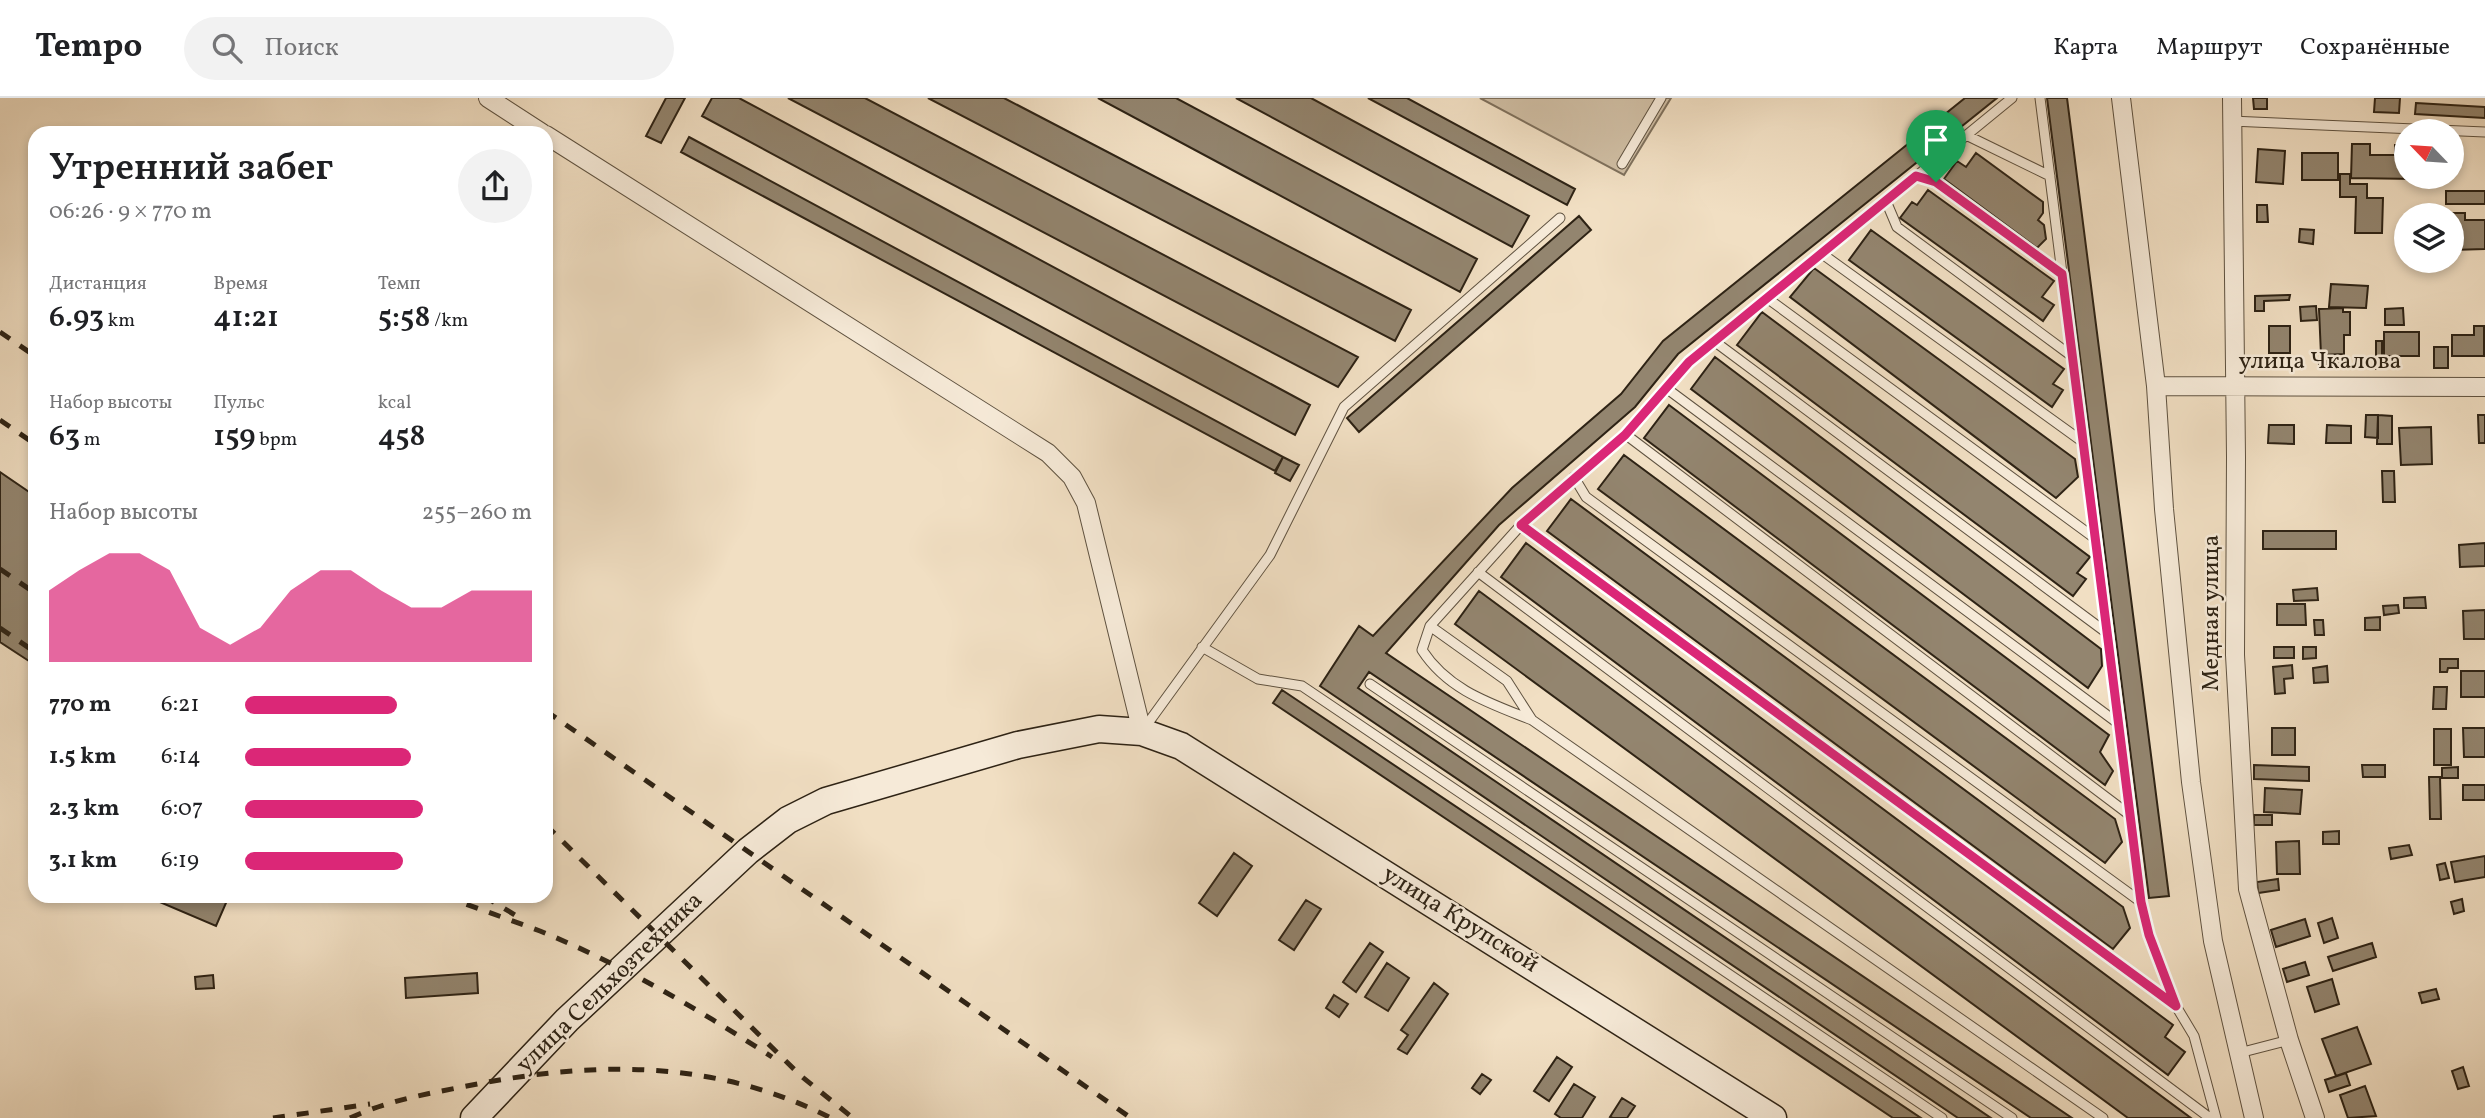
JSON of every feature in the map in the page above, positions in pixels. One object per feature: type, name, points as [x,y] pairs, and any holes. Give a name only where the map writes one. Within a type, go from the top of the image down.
[{"type":"main road","name":"улица Крупской","points":[[748,851],[788,820],[826,801],[1018,745],[1099,729],[1142,732],[1181,746],[1773,1118]]},
{"type":"main road","name":"улица Сельхозтехника","points":[[474,1118],[568,1020],[748,851]]},
{"type":"street","points":[[488,98],[532,126]]},
{"type":"street","points":[[2121,98],[2156,386],[2164,509],[2191,782],[2213,941],[2254,1118]]},
{"type":"street","name":"Медная улица","points":[[2232,98],[2235,655],[2248,889],[2315,1118]]},
{"type":"street","points":[[553,140],[1048,453],[1072,477],[1086,503],[1142,732]]},
{"type":"street","name":"улица Чкалова","points":[[2156,386],[2485,387]]},
{"type":"lane","points":[[1622,164],[1661,98]]},
{"type":"lane","points":[[2012,98],[1689,362],[1625,435],[1521,525],[1430,626],[1422,650],[1435,670],[1477,699],[1532,720],[2103,1118]]},
{"type":"lane","points":[[2040,98],[2141,902],[2149,935],[2176,1006],[2194,1036],[2216,1118]]},
{"type":"lane","points":[[2231,121],[2485,132]]},
{"type":"lane","points":[[1966,135],[2050,176]]},
{"type":"lane","points":[[1916,176],[1936,182],[2062,274]]},
{"type":"lane","points":[[1885,201],[1897,227],[2073,357]]},
{"type":"lane","points":[[1142,732],[1270,555],[1344,407],[1560,218]]},
{"type":"lane","points":[[1821,253],[2083,442]]},
{"type":"lane","points":[[1767,298],[2096,539]]},
{"type":"lane","points":[[1714,341],[2107,633]]},
{"type":"lane","points":[[1666,388],[2119,724]]},
{"type":"lane","points":[[1625,435],[2131,816]]},
{"type":"lane","points":[[1574,477],[1586,496],[2141,902]]},
{"type":"lane","points":[[1521,525],[2176,1006]]},
{"type":"lane","points":[[1478,572],[2210,1118]]},
{"type":"lane","points":[[1430,626],[1507,681],[1532,720]]},
{"type":"lane","points":[[1202,647],[1258,678],[1302,687],[1942,1118]]},
{"type":"lane","points":[[1370,684],[2012,1118]]},
{"type":"lane","points":[[2239,1053],[2290,1040]]},
{"type":"shaded area","points":[[1480,98],[1671,98],[1624,175]]},
{"type":"building","points":[[666,98],[685,98],[661,143],[646,136]]},
{"type":"building","points":[[712,98],[739,98],[1310,405],[1295,435],[702,116]]},
{"type":"building","points":[[788,98],[865,98],[1358,357],[1338,387]]},
{"type":"building","points":[[928,98],[1004,98],[1411,310],[1395,341]]},
{"type":"building","points":[[1098,98],[1176,98],[1477,259],[1460,292]]},
{"type":"building","points":[[1236,98],[1311,98],[1529,216],[1512,247]]},
{"type":"building","points":[[1368,98],[1407,98],[1575,189],[1567,205]]},
{"type":"building","points":[[1965,98],[1997,98],[1678,354],[1635,407],[1499,525],[1386,653],[2072,1118],[2031,1118],[1369,672],[1358,688],[1991,1118],[1958,1118],[1320,686],[1359,626],[1373,636],[1512,488],[1621,394],[1663,341]]},
{"type":"building","points":[[2047,98],[2067,98],[2169,896],[2149,898]]},
{"type":"building","points":[[2253,98],[2267,98],[2267,109],[2254,109]]},
{"type":"building","points":[[2375,98],[2400,98],[2399,113],[2374,112]]},
{"type":"building","points":[[2416,103],[2485,107],[2485,118],[2415,114]]},
{"type":"building","points":[[689,137],[1283,457],[1275,471],[681,152]]},
{"type":"building","points":[[2352,144],[2370,144],[2370,155],[2394,155],[2394,179],[2351,178]]},
{"type":"building","points":[[2258,149],[2285,151],[2283,184],[2256,182]]},
{"type":"building","points":[[1976,153],[2043,202],[2043,213],[2038,220],[2044,225],[2046,239],[2037,248],[1944,179],[1957,161],[1966,167]]},
{"type":"building","points":[[2302,153],[2338,153],[2338,180],[2302,180]]},
{"type":"building","points":[[2340,174],[2350,174],[2350,184],[2367,184],[2367,198],[2383,198],[2382,233],[2355,233],[2356,197],[2340,197]]},
{"type":"building","points":[[1928,190],[2054,281],[2042,297],[2054,305],[2043,321],[1900,218],[1912,202],[1917,205]]},
{"type":"building","points":[[2446,191],[2485,191],[2485,204],[2446,203]]},
{"type":"building","points":[[2257,205],[2267,205],[2268,222],[2257,222]]},
{"type":"building","points":[[2464,213],[2465,220],[2485,220],[2485,249],[2464,250]]},
{"type":"building","points":[[1579,216],[1591,230],[1359,432],[1347,418]]},
{"type":"building","points":[[2300,229],[2314,230],[2313,244],[2299,242]]},
{"type":"building","points":[[1871,230],[2064,369],[2053,384],[2063,390],[2052,407],[1849,260]]},
{"type":"building","points":[[1814,268],[2075,459],[2078,477],[2056,498],[1790,297]]},
{"type":"building","points":[[2331,284],[2368,286],[2366,308],[2329,307]]},
{"type":"building","points":[[2290,295],[2289,300],[2264,301],[2264,311],[2255,311],[2255,296]]},
{"type":"building","points":[[2316,306],[2317,320],[2301,321],[2300,307]]},
{"type":"building","points":[[2343,308],[2343,312],[2350,312],[2350,335],[2344,335],[2344,354],[2321,355],[2319,309]]},
{"type":"building","points":[[2403,308],[2404,325],[2385,325],[2385,309]]},
{"type":"building","points":[[1762,312],[2090,557],[2077,573],[2086,579],[2073,596],[1737,345]]},
{"type":"building","points":[[2269,326],[2290,326],[2290,353],[2269,353]]},
{"type":"building","points":[[2474,326],[2484,326],[2484,356],[2452,356],[2452,335],[2474,335]]},
{"type":"building","points":[[2384,332],[2419,332],[2419,356],[2384,356]]},
{"type":"building","points":[[2376,341],[2382,341],[2382,369],[2376,369]]},
{"type":"building","points":[[2434,347],[2448,347],[2448,368],[2434,368]]},
{"type":"building","points":[[1715,357],[2101,649],[2102,666],[2088,688],[1691,389]]},
{"type":"building","points":[[2320,358],[2342,359],[2342,367],[2319,366]]},
{"type":"building","points":[[1669,405],[2109,735],[2100,752],[2113,771],[2105,785],[1644,438]]},
{"type":"building","points":[[2366,415],[2378,415],[2378,438],[2365,437]]},
{"type":"building","points":[[2378,415],[2392,416],[2392,444],[2377,444]]},
{"type":"building","points":[[2478,415],[2485,415],[2485,443],[2479,443]]},
{"type":"building","points":[[2269,425],[2294,425],[2294,444],[2268,443]]},
{"type":"building","points":[[2327,425],[2351,426],[2351,443],[2326,443]]},
{"type":"building","points":[[2431,427],[2432,464],[2401,465],[2399,428]]},
{"type":"building","points":[[1624,455],[2115,819],[2122,842],[2105,863],[1598,489]]},
{"type":"building","points":[[1283,457],[1299,465],[1290,481],[1275,473]]},
{"type":"building","points":[[2382,471],[2394,471],[2395,502],[2383,502]]},
{"type":"building","points":[[0,472],[28,491],[28,660],[0,642]]},
{"type":"building","points":[[1571,499],[2123,907],[2130,928],[2113,949],[1547,531]]},
{"type":"building","points":[[2263,531],[2336,531],[2336,549],[2263,549]]},
{"type":"building","points":[[1526,543],[2173,1025],[2165,1037],[2185,1052],[2168,1075],[1501,577]]},
{"type":"building","points":[[2485,543],[2485,566],[2460,567],[2459,545]]},
{"type":"building","points":[[2317,588],[2318,600],[2294,601],[2293,590]]},
{"type":"building","points":[[1479,591],[2191,1118],[2128,1118],[1455,624]]},
{"type":"building","points":[[2425,597],[2426,608],[2404,608],[2404,598]]},
{"type":"building","points":[[2277,604],[2305,604],[2306,625],[2277,625]]},
{"type":"building","points":[[2398,605],[2399,613],[2384,615],[2383,606]]},
{"type":"building","points":[[2485,610],[2485,639],[2464,639],[2463,611]]},
{"type":"building","points":[[2380,617],[2380,630],[2365,630],[2365,618]]},
{"type":"building","points":[[2314,620],[2323,620],[2324,635],[2315,635]]},
{"type":"building","points":[[2274,647],[2294,647],[2294,658],[2274,658]]},
{"type":"building","points":[[2303,647],[2316,647],[2316,658],[2303,659]]},
{"type":"building","points":[[2440,659],[2458,659],[2458,668],[2448,668],[2447,672],[2440,672]]},
{"type":"building","points":[[2292,665],[2293,678],[2284,679],[2285,693],[2275,694],[2273,667]]},
{"type":"building","points":[[2327,666],[2328,682],[2314,683],[2313,668]]},
{"type":"building","points":[[2461,671],[2485,671],[2485,697],[2461,697]]},
{"type":"building","points":[[2434,687],[2447,687],[2446,709],[2433,709]]},
{"type":"building","points":[[1282,690],[1921,1118],[1893,1118],[1273,703]]},
{"type":"building","points":[[2272,728],[2295,728],[2295,755],[2272,755]]},
{"type":"building","points":[[2463,728],[2485,728],[2485,757],[2464,757]]},
{"type":"building","points":[[2434,729],[2451,729],[2451,765],[2434,765]]},
{"type":"building","points":[[2254,765],[2309,767],[2309,781],[2254,779]]},
{"type":"building","points":[[2362,765],[2385,765],[2385,777],[2363,777]]},
{"type":"building","points":[[2458,767],[2458,778],[2442,778],[2442,768]]},
{"type":"building","points":[[2429,777],[2440,777],[2441,819],[2430,819]]},
{"type":"building","points":[[2463,785],[2485,785],[2485,800],[2463,800]]},
{"type":"building","points":[[2265,788],[2302,790],[2300,814],[2264,812]]},
{"type":"building","points":[[2254,815],[2272,815],[2272,825],[2254,825]]},
{"type":"building","points":[[2339,831],[2339,844],[2323,844],[2323,832]]},
{"type":"building","points":[[2299,841],[2300,874],[2277,874],[2276,842]]},
{"type":"building","points":[[2409,845],[2412,855],[2391,859],[2389,848]]},
{"type":"building","points":[[1234,853],[1252,866],[1217,916],[1199,903]]},
{"type":"building","points":[[2485,856],[2485,877],[2455,882],[2451,862]]},
{"type":"building","points":[[2445,863],[2449,878],[2440,880],[2437,865]]},
{"type":"building","points":[[2278,879],[2279,890],[2258,893],[2257,882]]},
{"type":"building","points":[[2462,899],[2464,911],[2454,914],[2451,902]]},
{"type":"building","points":[[1306,900],[1321,909],[1294,950],[1279,940]]},
{"type":"building","points":[[162,903],[226,903],[216,926]]},
{"type":"building","points":[[2332,918],[2338,938],[2324,943],[2318,923]]},
{"type":"building","points":[[2305,919],[2310,936],[2276,947],[2271,930]]},
{"type":"building","points":[[1370,943],[1383,952],[1356,992],[1343,982]]},
{"type":"building","points":[[2372,943],[2376,957],[2333,971],[2328,957]]},
{"type":"building","points":[[2305,962],[2309,975],[2287,982],[2283,969]]},
{"type":"building","points":[[1387,963],[1409,978],[1388,1011],[1365,997]]},
{"type":"building","points":[[477,973],[478,993],[406,998],[405,978]]},
{"type":"building","points":[[213,975],[214,988],[196,989],[195,977]]},
{"type":"building","points":[[2332,979],[2339,1004],[2315,1012],[2307,987]]},
{"type":"building","points":[[1434,983],[1448,994],[1407,1054],[1398,1049],[1408,1035],[1401,1030]]},
{"type":"building","points":[[2436,989],[2439,999],[2422,1003],[2419,993]]},
{"type":"building","points":[[1334,995],[1348,1004],[1339,1017],[1326,1008]]},
{"type":"building","points":[[2357,1027],[2371,1064],[2336,1076],[2322,1039]]},
{"type":"building","points":[[1557,1057],[1572,1067],[1549,1101],[1534,1091]]},
{"type":"building","points":[[2463,1067],[2469,1086],[2458,1089],[2452,1071]]},
{"type":"building","points":[[2346,1073],[2350,1085],[2329,1092],[2325,1080]]},
{"type":"building","points":[[1482,1074],[1491,1080],[1480,1094],[1472,1088]]},
{"type":"building","points":[[1574,1084],[1595,1097],[1582,1118],[1561,1118],[1555,1114]]},
{"type":"building","points":[[2365,1086],[2376,1116],[2348,1118],[2340,1095]]},
{"type":"building","points":[[1622,1098],[1635,1106],[1627,1118],[1610,1117]]},
{"type":"railway","points":[[0,332],[28,351]]},
{"type":"railway","points":[[0,420],[28,439]]},
{"type":"railway","points":[[0,569],[28,588]]},
{"type":"railway","points":[[0,628],[28,647]]},
{"type":"railway","points":[[553,716],[1131,1118]]},
{"type":"railway","points":[[553,832],[801,1076],[853,1118]]},
{"type":"railway","points":[[463,903],[540,931],[600,958],[687,1005],[772,1057]]},
{"type":"railway","points":[[495,903],[515,915]]},
{"type":"railway","points":[[350,1118],[416,1096],[505,1079],[601,1070],[647,1070],[740,1084],[786,1098],[831,1118]]},
{"type":"railway","points":[[273,1118],[370,1104]]},
{"type":"route","points":[[1916,176],[1936,182],[2062,274],[2141,902],[2149,935],[2176,1006],[1521,525],[1625,435],[1689,362],[1714,341],[1916,176]]}]
